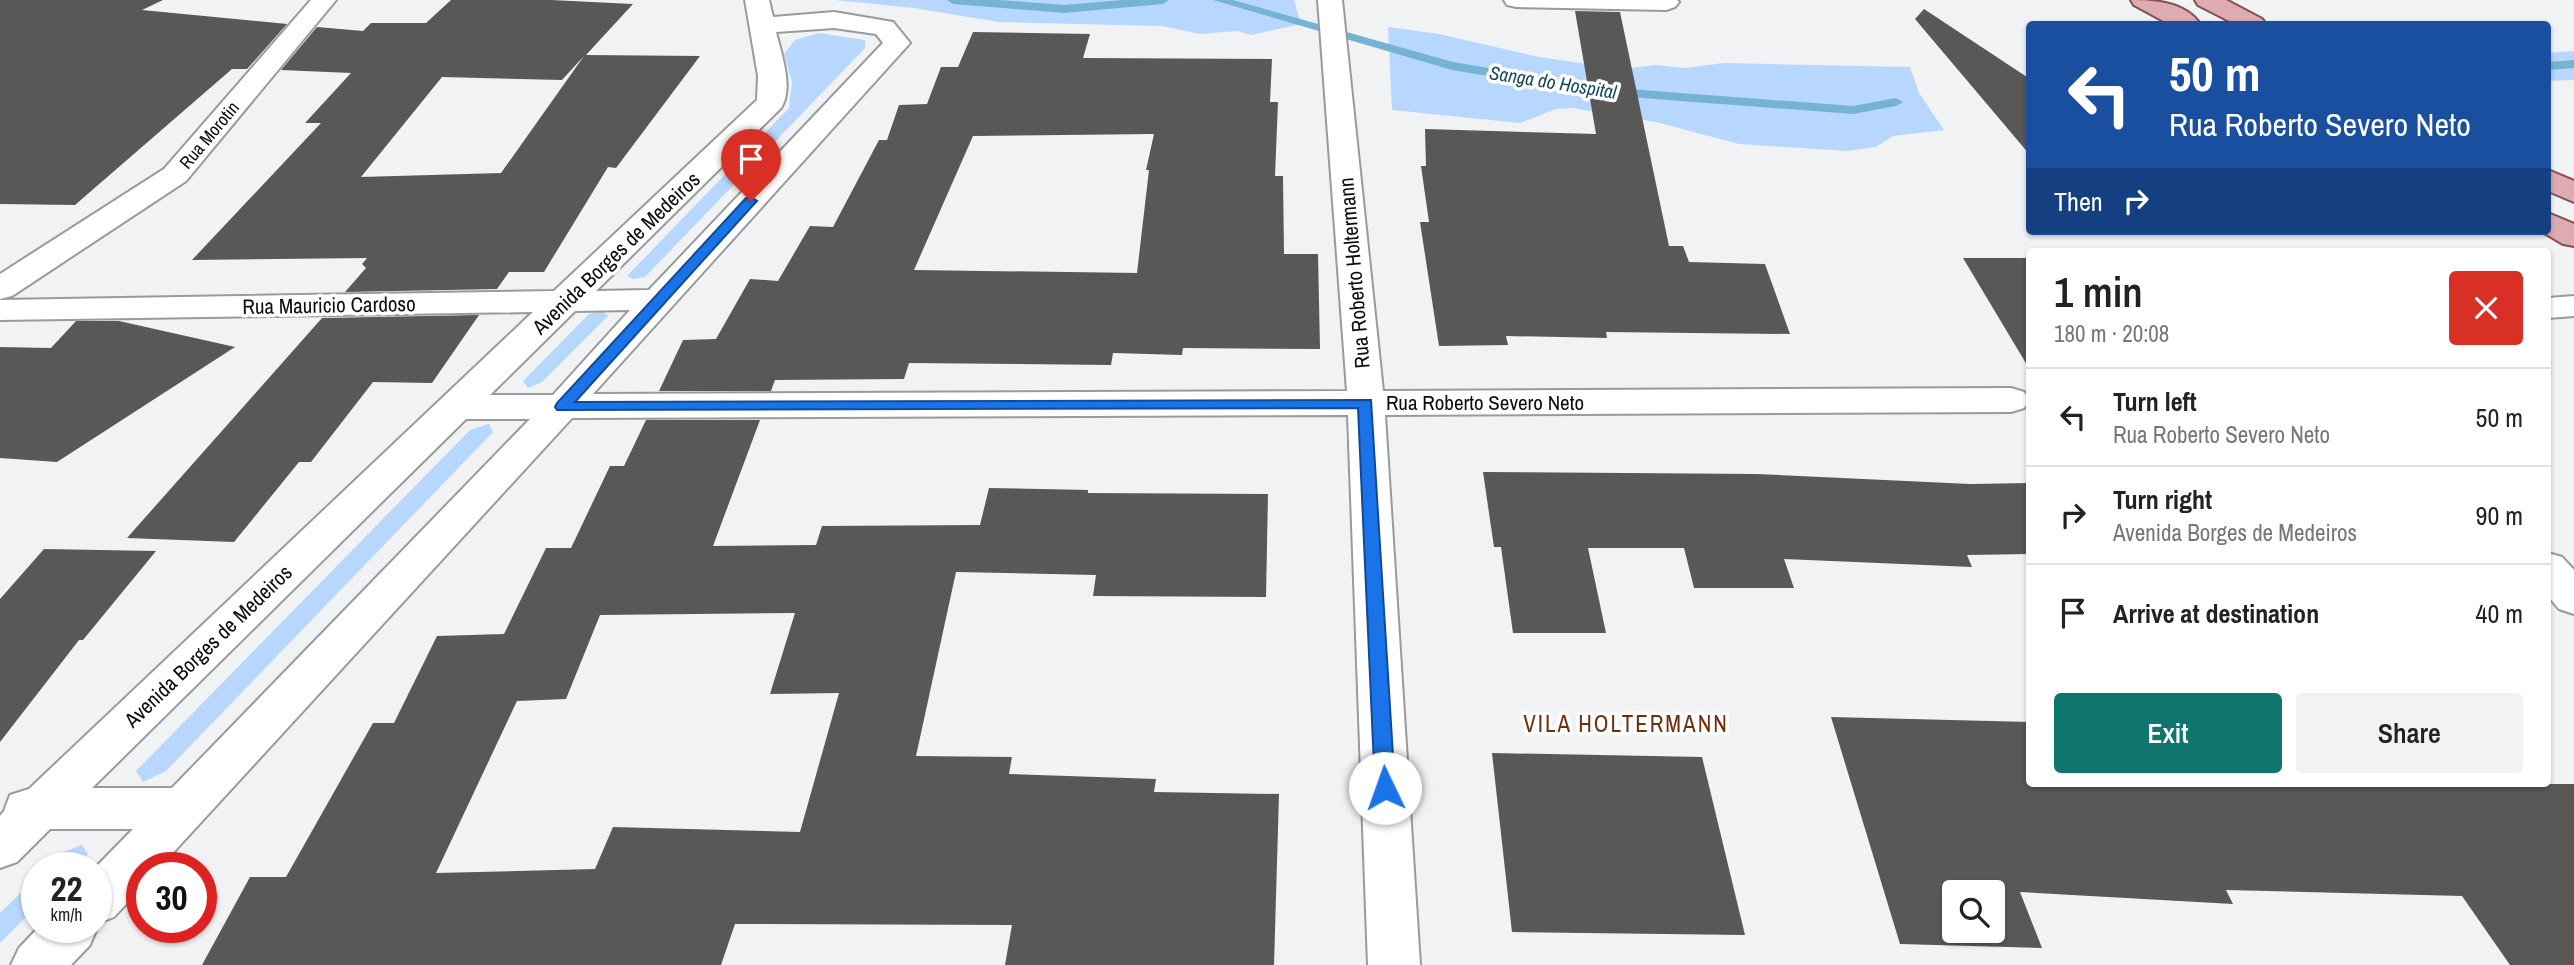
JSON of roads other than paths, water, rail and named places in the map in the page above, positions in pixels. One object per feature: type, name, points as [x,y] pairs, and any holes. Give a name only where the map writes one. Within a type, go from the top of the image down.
[{"type":"main road","points":[[2143,0],[2182,21]]},
{"type":"main road","points":[[2207,0],[2247,21]]},
{"type":"main road","points":[[2551,181],[2574,193]]},
{"type":"main road","points":[[2551,224],[2574,237]]},
{"type":"street","name":"Rua Morotin","points":[[0,289],[175,176],[324,0]]},
{"type":"street","name":"Rua Roberto Holtermann","points":[[1330,0],[1366,403],[1394,965]]},
{"type":"street","points":[[1516,0],[1666,2]]},
{"type":"street","name":"Avenida Borges de Medeiros","points":[[0,846],[20,809],[456,407],[771,102],[772,76],[760,12],[884,27],[897,43],[562,407],[112,884]]},
{"type":"street","name":"Rua Mauricio Cardoso","points":[[0,310],[658,300]]},
{"type":"street","points":[[2551,308],[2574,306]]},
{"type":"street","name":"Rua Roberto Severo Neto","points":[[456,407],[2011,400]]},
{"type":"street","points":[[2551,571],[2574,598]]},
{"type":"street","points":[[20,809],[183,808]]},
{"type":"street","points":[[37,965],[58,943]]},
{"type":"waterway","name":"Sanga do Hospital","points":[[953,0],[1064,9],[1163,0]]},
{"type":"waterway","name":"Sanga do Hospital","points":[[1219,0],[1452,66],[1602,91],[1853,110],[1896,102]]},
{"type":"waterway","name":"Sanga do Hospital","points":[[2551,66],[2574,64]]},
{"type":"district","name":"VILA HOLTERMANN","points":[[1626,723]]}]
